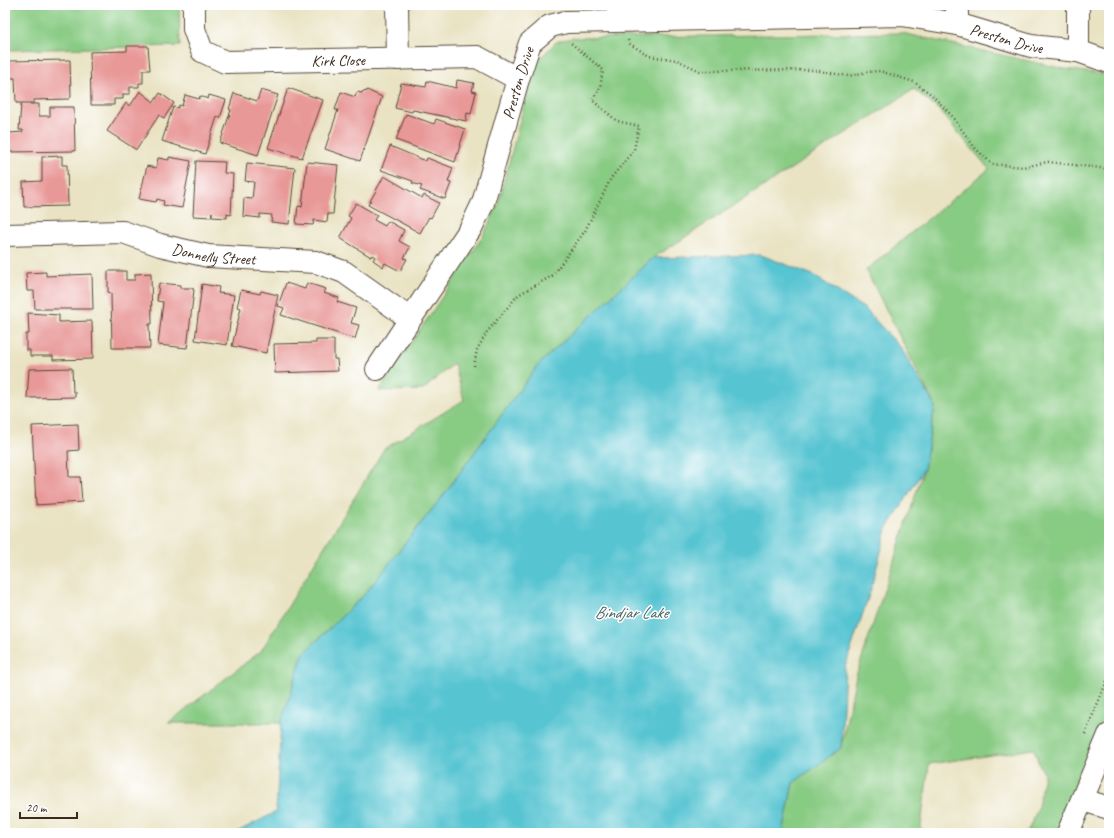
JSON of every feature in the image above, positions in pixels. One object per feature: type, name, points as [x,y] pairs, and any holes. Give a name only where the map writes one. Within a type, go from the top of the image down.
[{"type":"street","name":"Kirk Close","points":[[194,5],[194,29],[202,51],[225,62],[477,57],[518,79]]},
{"type":"street","points":[[397,5],[398,59]]},
{"type":"street","points":[[1078,5],[1078,51]]},
{"type":"street","name":"Preston Drive","points":[[377,368],[409,318],[471,228],[483,203],[518,79],[530,43],[550,26],[566,22],[768,12],[902,15],[957,14],[1031,46],[1078,51],[1109,62]]},
{"type":"street","name":"Donnelly Street","points":[[5,235],[123,232],[160,244],[208,256],[316,262],[344,272],[409,318]]},
{"type":"street","points":[[1068,833],[1109,735]]},
{"type":"street","points":[[1083,800],[1109,808]]},
{"type":"path","points":[[616,20],[630,44],[649,56],[678,60],[700,71],[814,70],[848,76],[880,71],[914,82],[931,94],[952,116],[975,148],[992,164],[1023,167],[1048,162],[1109,168]]},
{"type":"path","points":[[474,366],[477,350],[487,332],[518,295],[552,276],[585,231],[611,178],[634,150],[639,126],[616,121],[592,100],[600,88],[603,70],[550,26]]},
{"type":"path","points":[[5,763],[6,833]]},
{"type":"green space","points":[[6,5],[179,5],[180,46],[7,50]]},
{"type":"green space","points":[[902,33],[1065,69],[1109,75],[1109,714],[1057,833],[1027,833],[1038,808],[1044,773],[1034,749],[929,764],[920,833],[783,833],[793,783],[841,747],[856,676],[924,469],[935,406],[866,270],[989,169],[940,111],[914,89],[653,258],[538,365],[445,493],[364,595],[303,654],[281,723],[168,723],[261,651],[384,449],[464,400],[454,363],[423,390],[379,391],[483,236],[498,205],[535,63],[556,42],[572,38]]},
{"type":"water","name":"Bindjar Lake","points":[[761,255],[813,275],[865,309],[901,348],[935,406],[924,469],[887,529],[871,589],[845,667],[841,748],[793,783],[783,833],[235,833],[276,812],[281,723],[303,654],[364,595],[445,493],[538,365],[653,258]]},
{"type":"building","points":[[127,46],[148,46],[150,70],[143,70],[143,83],[139,83],[139,87],[130,87],[130,94],[123,94],[123,99],[114,99],[114,105],[91,105],[90,52],[127,51]]},
{"type":"building","points":[[70,60],[71,97],[69,99],[34,100],[34,103],[16,103],[15,78],[8,78],[8,61]]},
{"type":"building","points":[[457,80],[474,83],[472,91],[476,92],[471,114],[467,113],[466,121],[413,110],[412,112],[395,108],[401,83],[426,87],[427,81],[456,88]]},
{"type":"building","points":[[288,88],[323,100],[302,158],[268,148]]},
{"type":"building","points":[[261,90],[278,95],[258,155],[220,143],[231,110],[229,109],[234,93],[257,101]]},
{"type":"building","points":[[367,90],[382,97],[360,161],[325,149],[338,110],[335,110],[341,92],[355,97],[357,92],[362,93],[363,91],[366,92]]},
{"type":"building","points":[[140,91],[154,102],[160,93],[174,103],[164,118],[159,115],[137,149],[135,149],[107,131],[126,103],[130,106]]},
{"type":"building","points":[[185,95],[199,99],[200,96],[208,99],[209,95],[226,100],[220,118],[217,117],[205,154],[162,141],[173,107],[178,108],[179,105],[182,106]]},
{"type":"building","points":[[21,104],[39,104],[39,116],[50,116],[50,107],[74,107],[75,151],[9,152],[9,133],[23,132],[23,130],[19,130]]},
{"type":"building","points":[[406,114],[434,124],[436,119],[465,129],[455,162],[396,140]]},
{"type":"building","points":[[390,146],[426,161],[427,158],[453,168],[448,182],[451,183],[445,199],[420,190],[422,186],[412,183],[413,181],[381,170]]},
{"type":"building","points":[[62,156],[62,165],[67,165],[68,206],[24,207],[23,182],[42,181],[42,157]]},
{"type":"building","points":[[169,157],[191,161],[182,208],[163,205],[164,201],[157,199],[156,202],[139,199],[147,166],[156,168],[158,158],[169,160]]},
{"type":"building","points":[[196,161],[225,162],[224,173],[233,174],[231,215],[227,214],[227,218],[212,217],[212,212],[211,217],[193,216]]},
{"type":"building","points":[[307,162],[338,165],[333,214],[328,214],[327,222],[314,220],[313,225],[296,224],[298,206],[302,207]]},
{"type":"building","points":[[247,163],[295,168],[289,224],[271,222],[272,215],[260,214],[260,218],[243,216],[244,198],[252,199],[254,182],[245,181]]},
{"type":"building","points":[[384,176],[422,198],[424,195],[439,203],[431,218],[429,217],[420,233],[368,205]]},
{"type":"building","points":[[356,203],[377,215],[374,220],[385,226],[388,221],[404,230],[399,241],[410,247],[404,258],[407,259],[400,271],[385,263],[383,267],[373,260],[375,257],[372,255],[371,257],[340,238],[351,218],[348,216]]},
{"type":"building","points":[[108,271],[126,271],[126,280],[135,280],[135,274],[151,273],[152,324],[149,324],[150,348],[112,348],[111,293],[108,292]]},
{"type":"building","points":[[46,272],[46,276],[92,274],[93,309],[35,309],[34,291],[27,291],[26,273]]},
{"type":"building","points":[[159,283],[180,285],[180,288],[193,288],[194,290],[187,348],[158,345],[163,302],[157,301]]},
{"type":"building","points":[[286,283],[305,289],[307,283],[326,289],[324,293],[339,298],[337,302],[356,308],[351,323],[359,325],[355,339],[281,315],[284,308],[278,306]]},
{"type":"building","points":[[202,284],[219,287],[218,293],[234,295],[227,345],[195,340]]},
{"type":"building","points":[[241,290],[260,294],[261,291],[278,295],[266,353],[232,346],[241,308],[237,307]]},
{"type":"building","points":[[28,313],[59,315],[59,322],[92,321],[93,359],[53,360],[53,356],[30,356],[30,350],[26,350],[26,334],[29,334]]},
{"type":"building","points":[[316,340],[334,340],[334,359],[337,359],[338,371],[275,373],[274,344],[316,343]]},
{"type":"building","points":[[72,368],[73,392],[75,392],[75,397],[27,398],[29,369]]},
{"type":"building","points":[[78,424],[79,450],[68,451],[69,477],[80,477],[82,502],[36,505],[32,426]]}]
